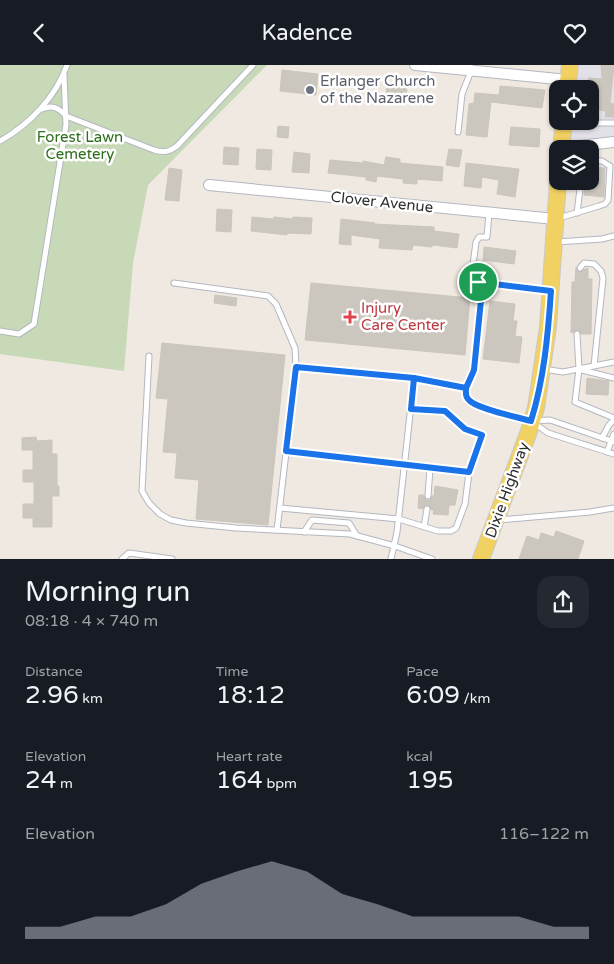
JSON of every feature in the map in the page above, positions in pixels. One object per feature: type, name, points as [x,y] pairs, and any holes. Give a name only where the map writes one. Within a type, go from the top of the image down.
[{"type":"main road","name":"Dixie Highway","points":[[481,559],[531,421],[543,369],[551,291],[558,190]]},
{"type":"street","points":[[414,65],[471,68],[568,78]]},
{"type":"street","points":[[599,144],[614,142]]},
{"type":"street","name":"Clover Avenue","points":[[209,185],[556,219]]},
{"type":"lane","points":[[0,141],[19,129],[42,109],[64,75],[67,65]]},
{"type":"lane","points":[[42,109],[55,107],[66,116],[154,150],[161,152],[170,151],[253,65]]},
{"type":"lane","points":[[458,132],[462,94],[471,68]]},
{"type":"lane","points":[[0,331],[19,334],[34,325],[66,125],[64,75]]},
{"type":"lane","points":[[599,123],[614,123]]},
{"type":"lane","points":[[556,219],[599,207],[608,200],[610,166],[599,161]]},
{"type":"lane","points":[[577,213],[580,190]]},
{"type":"lane","points":[[490,212],[487,237],[479,237],[476,242],[473,265],[479,270],[478,282],[481,300],[474,370],[466,388],[466,397],[474,404],[531,421],[548,433],[614,454]]},
{"type":"lane","points":[[554,242],[602,239],[614,236]]},
{"type":"lane","points":[[580,268],[584,263],[594,264],[601,271],[603,277],[594,366]]},
{"type":"lane","points":[[478,282],[551,291]]},
{"type":"lane","points":[[174,283],[268,296],[276,304],[295,347],[296,367],[278,530]]},
{"type":"lane","points":[[577,334],[579,369],[574,402],[614,419],[602,438]]},
{"type":"lane","points":[[148,356],[142,491],[149,503],[160,514],[171,520],[183,523],[357,536],[395,546],[432,559]]},
{"type":"lane","points":[[543,369],[563,372],[614,362]]},
{"type":"lane","points":[[296,367],[414,378],[466,388]]},
{"type":"lane","points":[[579,369],[614,377]]},
{"type":"lane","points":[[391,559],[399,519],[414,378]]},
{"type":"lane","points":[[280,508],[399,519],[438,531],[451,531],[456,528],[465,504],[469,472],[482,435],[465,429],[445,411],[411,409]]},
{"type":"lane","points":[[531,421],[550,420],[613,441]]},
{"type":"lane","points":[[607,452],[613,441],[614,434]]},
{"type":"lane","points":[[286,451],[469,472]]},
{"type":"lane","points":[[428,496],[430,467]]},
{"type":"lane","points":[[424,527],[427,509]]},
{"type":"lane","points":[[496,520],[614,509]]},
{"type":"lane","points":[[304,532],[312,520],[349,523],[357,536]]},
{"type":"lane","points":[[122,559],[129,553],[172,559]]},
{"type":"shaded area","points":[[570,65],[614,65],[614,142],[599,144],[599,140],[562,140],[563,130],[599,130],[599,80],[568,80]]},
{"type":"green space","name":"Forest Lawn Cemetery","points":[[0,65],[267,65],[148,185],[133,263],[124,371],[0,354]]},
{"type":"building","points":[[601,65],[614,65],[610,103],[614,104],[614,117],[605,117],[606,111],[599,110],[599,80],[589,80],[589,78],[602,79]]},
{"type":"building","name":"Erlanger Church of the Nazarene","points":[[282,70],[318,74],[316,95],[280,91]]},
{"type":"building","points":[[387,85],[407,86],[406,102],[386,101]]},
{"type":"building","points":[[500,86],[545,90],[542,108],[491,102],[487,137],[466,135],[469,104],[474,103],[475,93],[499,95]]},
{"type":"building","points":[[278,126],[289,127],[288,138],[277,137]]},
{"type":"building","points":[[511,127],[540,129],[539,147],[509,145]]},
{"type":"building","points":[[224,147],[239,148],[238,165],[223,164]]},
{"type":"building","points":[[257,149],[272,150],[271,170],[256,169]]},
{"type":"building","points":[[449,149],[462,150],[459,167],[446,165]]},
{"type":"building","points":[[294,152],[310,154],[309,173],[292,172]]},
{"type":"building","points":[[386,157],[400,159],[400,163],[443,167],[442,181],[417,179],[417,184],[403,183],[403,179],[377,176],[376,182],[366,180],[366,177],[328,173],[330,160],[363,163],[363,161],[384,165]]},
{"type":"building","points":[[466,163],[519,169],[515,197],[497,194],[499,180],[482,177],[481,188],[464,186]]},
{"type":"building","points":[[169,168],[182,170],[179,201],[165,200]]},
{"type":"building","points":[[599,168],[605,168],[604,197],[584,195],[584,190],[599,190]]},
{"type":"building","points":[[217,209],[232,210],[231,232],[216,231]]},
{"type":"building","points":[[252,217],[273,219],[274,217],[312,218],[311,234],[287,233],[287,235],[251,231]]},
{"type":"building","points":[[341,219],[374,224],[434,227],[434,231],[459,234],[457,248],[413,245],[412,250],[379,248],[380,239],[351,235],[351,245],[339,244]]},
{"type":"building","points":[[484,247],[516,251],[514,264],[483,260]]},
{"type":"building","points":[[576,267],[577,271],[580,272],[588,268],[588,279],[592,279],[591,334],[581,334],[577,330],[571,333],[572,282],[575,282]]},
{"type":"building","points":[[311,283],[470,298],[465,355],[305,340]]},
{"type":"building","points":[[215,295],[237,298],[236,306],[214,303]]},
{"type":"building","points":[[490,301],[515,304],[513,321],[517,321],[515,336],[522,337],[519,363],[483,359]]},
{"type":"building","points":[[162,343],[285,355],[268,525],[196,519],[199,480],[175,478],[177,453],[163,452],[168,399],[156,398]]},
{"type":"building","points":[[587,378],[609,381],[608,395],[586,394]]},
{"type":"building","points":[[36,437],[37,441],[52,440],[52,454],[57,454],[57,486],[59,486],[59,496],[52,496],[52,527],[33,527],[33,518],[23,518],[23,504],[34,504],[34,482],[23,482],[23,470],[33,470],[33,450],[22,450],[22,438]]},
{"type":"building","points":[[435,486],[458,490],[455,505],[449,505],[448,515],[433,514],[434,510],[431,510],[428,505],[424,506],[423,509],[418,508],[419,495],[424,495],[426,500],[430,500],[434,496]]},
{"type":"building","points":[[556,531],[584,541],[578,559],[519,559],[527,536],[539,540],[541,533],[554,537]]},
{"type":"place","name":"Erlanger Church of the Nazarene","points":[[310,90]]},
{"type":"place","name":"Injury Care Center","points":[[350,317]]},
{"type":"route","points":[[478,282],[481,300],[474,370],[466,388],[414,378],[296,367],[286,451],[469,472],[482,435],[465,429],[445,411],[411,409],[414,378],[466,388],[466,397],[469,401],[480,407],[531,421],[536,407],[546,352],[551,291],[478,282]]}]
